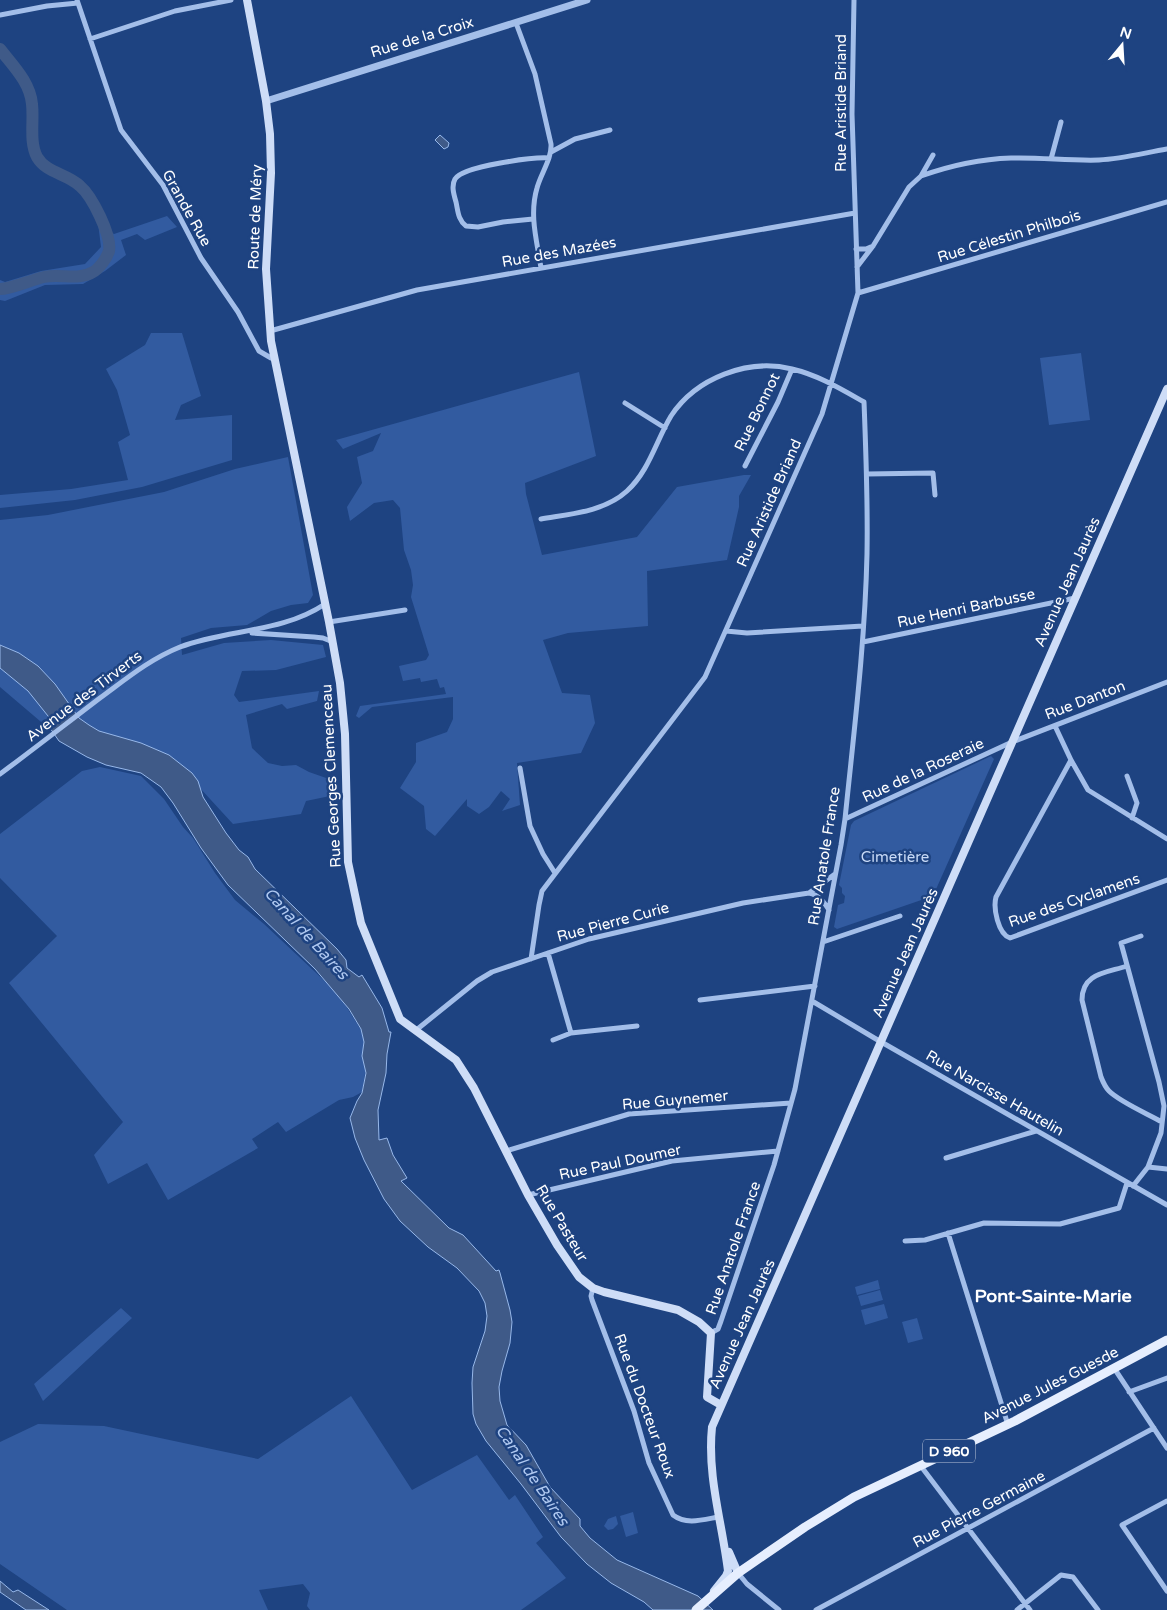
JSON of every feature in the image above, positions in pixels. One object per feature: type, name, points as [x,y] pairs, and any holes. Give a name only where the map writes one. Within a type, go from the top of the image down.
[{"type":"main road","name":"Route de Méry","points":[[246,0],[269,124],[271,173],[266,269],[270,331],[290,434]]},
{"type":"main road","name":"Avenue Jean Jaurès","points":[[707,1600],[728,1571],[712,1476],[710,1446],[712,1427],[1167,389]]},
{"type":"main road","name":"Rue Georges Clemenceau","points":[[290,434],[340,683],[345,734],[348,862],[362,923],[396,1013],[403,1022]]},
{"type":"main road","name":"Rue Pasteur","points":[[403,1022],[456,1060],[474,1088],[528,1195],[556,1245],[579,1277],[593,1288],[678,1310],[699,1322],[711,1333]]},
{"type":"main road","points":[[711,1333],[707,1397],[721,1405]]},
{"type":"main road","name":"Avenue Jules Guesde","points":[[738,1574],[805,1526],[854,1497],[1008,1425],[1167,1340]]},
{"type":"main road","name":"Avenue Jean Jaurès","points":[[722,1536],[738,1574]]},
{"type":"main road","name":"Avenue Jean Jaurès","points":[[727,1559],[738,1574]]},
{"type":"main road","name":"D 960","points":[[707,1600],[738,1574]]},
{"type":"main road","points":[[696,1610],[707,1600]]},
{"type":"street","points":[[90,39],[166,15],[232,0]]},
{"type":"street","name":"Rue de la Croix","points":[[266,101],[587,0]]},
{"type":"street","name":"Rue Aristide Briand","points":[[531,959],[542,891],[697,688],[711,665],[822,414],[858,293],[852,114],[854,0]]},
{"type":"street","points":[[0,15],[77,2]]},
{"type":"street","name":"Grande Rue","points":[[77,2],[121,130],[163,185],[201,258],[235,307],[259,351],[271,358],[274,357]]},
{"type":"street","points":[[516,23],[535,74],[552,152]]},
{"type":"street","points":[[1051,159],[1061,122]]},
{"type":"street","points":[[541,268],[532,219],[536,188],[552,152],[575,139],[610,130]]},
{"type":"street","points":[[921,176],[987,160],[1011,158],[1114,159],[1167,149]]},
{"type":"street","points":[[857,267],[873,246],[909,187],[921,176],[933,155]]},
{"type":"street","points":[[532,219],[503,222],[478,228],[466,226],[459,218],[453,189],[454,184],[458,176],[471,171],[510,161],[549,158]]},
{"type":"street","name":"Rue Célestin Philbois","points":[[858,293],[1167,202]]},
{"type":"street","name":"Rue des Mazées","points":[[270,331],[417,290],[855,213]]},
{"type":"street","points":[[856,249],[866,249],[873,246]]},
{"type":"street","points":[[541,519],[594,509],[617,499],[636,481],[645,468],[673,414],[690,394],[716,377],[764,366],[792,369],[832,384]]},
{"type":"street","name":"Rue Bonnot","points":[[745,466],[778,402],[792,369]]},
{"type":"street","name":"Rue Anatole France","points":[[711,1333],[718,1329],[778,1151],[791,1103],[815,986],[845,820],[863,642],[867,555],[867,474],[864,402],[832,384]]},
{"type":"street","points":[[625,403],[665,428]]},
{"type":"street","points":[[867,474],[933,473],[934,496]]},
{"type":"street","name":"Rue Henri Barbusse","points":[[863,642],[1076,598]]},
{"type":"street","name":"Avenue des Tirverts","points":[[0,774],[148,663],[196,641],[246,632],[303,617],[325,604]]},
{"type":"street","points":[[329,622],[405,610]]},
{"type":"street","points":[[726,631],[746,632],[863,626]]},
{"type":"street","name":"Avenue des Tirverts","points":[[246,632],[323,638],[332,642]]},
{"type":"street","name":"Rue Danton","points":[[1012,742],[1167,682]]},
{"type":"street","points":[[1055,726],[1088,790],[1167,840]]},
{"type":"street","name":"Rue de la Roseraie","points":[[845,820],[1012,742]]},
{"type":"street","name":"Rue des Cyclamens","points":[[1071,760],[996,897],[995,904],[1001,930],[1005,936],[1010,938],[1167,880]]},
{"type":"street","points":[[520,768],[530,826],[543,854],[555,873]]},
{"type":"street","points":[[1127,776],[1137,803],[1132,818]]},
{"type":"street","name":"Rue Pierre Curie","points":[[415,1031],[477,981],[492,972],[589,939],[743,903],[809,893],[836,873]]},
{"type":"street","points":[[809,893],[815,894],[829,910]]},
{"type":"street","points":[[823,942],[900,916]]},
{"type":"street","points":[[1133,1186],[1148,1167],[1160,1133],[1164,1106],[1120,943],[1141,936]]},
{"type":"street","points":[[548,953],[572,1033]]},
{"type":"street","points":[[1127,966],[1091,978],[1085,983],[1082,991],[1082,1000],[1104,1084],[1109,1091],[1118,1097],[1162,1122]]},
{"type":"street","points":[[700,1000],[815,986]]},
{"type":"street","name":"Rue Narcisse Hautelin","points":[[812,1000],[881,1042],[1167,1205]]},
{"type":"street","points":[[553,1040],[572,1033],[637,1026]]},
{"type":"street","name":"Rue Guynemer","points":[[506,1151],[629,1114],[791,1103]]},
{"type":"street","points":[[946,1158],[1036,1131]]},
{"type":"street","name":"Rue Paul Doumer","points":[[528,1195],[672,1161],[778,1151]]},
{"type":"street","points":[[1148,1167],[1167,1169]]},
{"type":"street","points":[[905,1241],[924,1240],[984,1223],[1060,1224],[1119,1208],[1128,1183]]},
{"type":"street","points":[[948,1233],[1008,1425]]},
{"type":"street","name":"Rue du Docteur Roux","points":[[593,1288],[592,1300],[627,1392],[649,1463],[673,1515],[678,1519],[690,1522],[718,1517]]},
{"type":"street","points":[[1114,1368],[1167,1448]]},
{"type":"street","points":[[1129,1392],[1167,1378]]},
{"type":"street","name":"Rue Pierre Germaine","points":[[816,1610],[1154,1428]]},
{"type":"street","points":[[920,1465],[1030,1610]]},
{"type":"street","points":[[1167,1501],[1122,1525],[1167,1591]]},
{"type":"street","points":[[738,1574],[747,1584],[779,1610]]},
{"type":"street","points":[[1017,1610],[1061,1575],[1072,1577],[1098,1610]]},
{"type":"green space","points":[[167,216],[177,227],[145,240],[137,234],[121,240],[126,255],[105,271],[83,284],[45,285],[5,301],[0,300],[0,280],[5,282],[41,271],[85,264],[101,247],[98,223],[114,234]]},
{"type":"green space","points":[[151,333],[182,333],[201,396],[181,405],[175,420],[232,415],[232,460],[142,487],[75,500],[0,508],[0,495],[71,489],[128,480],[118,442],[130,435],[117,390],[106,369],[145,345]]},
{"type":"green space","points":[[1081,353],[1090,420],[1049,425],[1040,358]]},
{"type":"green space","points":[[579,372],[596,456],[525,483],[526,494],[542,555],[637,537],[677,487],[751,475],[739,496],[739,507],[727,560],[647,571],[648,626],[568,633],[543,640],[562,693],[590,695],[595,723],[581,753],[517,763],[520,805],[502,811],[510,799],[501,791],[489,807],[479,814],[467,806],[467,799],[435,836],[426,829],[424,806],[400,788],[416,762],[416,743],[447,732],[453,719],[453,697],[372,707],[359,718],[356,716],[360,706],[446,694],[444,687],[440,688],[437,679],[421,682],[420,678],[403,681],[399,666],[426,660],[429,655],[411,597],[413,585],[411,570],[404,550],[400,508],[393,500],[374,503],[350,521],[347,507],[362,483],[357,457],[373,451],[381,433],[343,449],[336,440]]},
{"type":"green space","points":[[288,457],[313,595],[308,603],[291,605],[271,611],[247,625],[211,628],[181,638],[182,655],[224,643],[271,640],[323,645],[326,657],[276,670],[242,671],[234,695],[239,702],[319,691],[317,701],[287,709],[282,704],[246,715],[252,748],[268,763],[282,766],[296,765],[329,779],[330,796],[306,801],[301,814],[233,824],[176,762],[47,727],[0,687],[0,520],[48,515],[164,492],[235,469]]},
{"type":"green space","name":"Cimetière","points":[[991,756],[994,759],[933,896],[837,929],[834,927],[838,905],[844,903],[845,896],[839,885],[851,825],[854,821]]},
{"type":"green space","points":[[100,767],[141,776],[164,799],[235,900],[264,924],[330,986],[346,1006],[361,1030],[366,1046],[362,1092],[353,1097],[339,1100],[286,1132],[278,1122],[252,1139],[258,1148],[168,1200],[147,1163],[108,1184],[94,1155],[123,1122],[9,983],[57,936],[0,878],[0,834],[82,771]]},
{"type":"green space","points":[[878,1280],[880,1289],[857,1295],[855,1287]]},
{"type":"green space","points":[[880,1290],[883,1300],[861,1306],[858,1296]]},
{"type":"green space","points":[[884,1304],[888,1318],[865,1325],[861,1310]]},
{"type":"green space","points":[[121,1308],[132,1318],[43,1401],[34,1384]]},
{"type":"green space","points":[[917,1318],[923,1339],[908,1343],[902,1322]]},
{"type":"green space","points":[[351,1396],[412,1490],[477,1455],[509,1500],[515,1495],[543,1537],[536,1543],[566,1578],[521,1610],[310,1610],[307,1606],[310,1593],[303,1584],[259,1590],[268,1610],[67,1610],[0,1564],[0,1442],[38,1424],[104,1426],[258,1459]]},
{"type":"green space","points":[[633,1512],[638,1533],[626,1537],[620,1516]]},
{"type":"green space","points":[[616,1516],[618,1524],[613,1529],[608,1530],[604,1526],[608,1519]]},
{"type":"water","points":[[440,135],[449,143],[448,147],[444,149],[435,140]]},
{"type":"water","name":"Canal de Baires","points":[[0,645],[19,653],[38,666],[55,684],[79,718],[89,725],[99,731],[141,743],[169,755],[192,773],[198,781],[203,797],[239,850],[248,857],[255,869],[337,949],[346,960],[347,968],[359,977],[362,975],[382,1008],[389,1032],[391,1032],[386,1073],[378,1110],[379,1140],[387,1138],[393,1155],[407,1178],[401,1181],[449,1228],[463,1235],[500,1273],[512,1322],[510,1343],[499,1387],[500,1401],[507,1425],[526,1445],[550,1487],[580,1519],[580,1526],[590,1538],[617,1560],[698,1596],[713,1610],[653,1610],[644,1602],[611,1583],[587,1564],[561,1537],[486,1441],[476,1424],[473,1414],[472,1383],[473,1367],[485,1331],[487,1316],[485,1303],[479,1291],[457,1268],[428,1247],[400,1221],[384,1199],[364,1160],[355,1138],[350,1118],[362,1093],[366,1073],[362,1056],[364,1042],[361,1029],[349,1009],[315,969],[228,885],[161,787],[141,773],[106,765],[87,757],[59,741],[50,728],[52,721],[28,691],[0,668]]},
{"type":"water","points":[[0,1581],[13,1592],[18,1590],[49,1610],[26,1610],[0,1592]]},
{"type":"waterway","points":[[0,49],[24,81],[31,96],[33,145],[37,157],[46,167],[69,178],[85,191],[100,217],[109,244],[109,251],[102,263],[95,271],[87,275],[50,276],[10,288],[0,289]]},
{"type":"district","name":"Pont-Sainte-Marie","points":[[1053,1296]]}]
